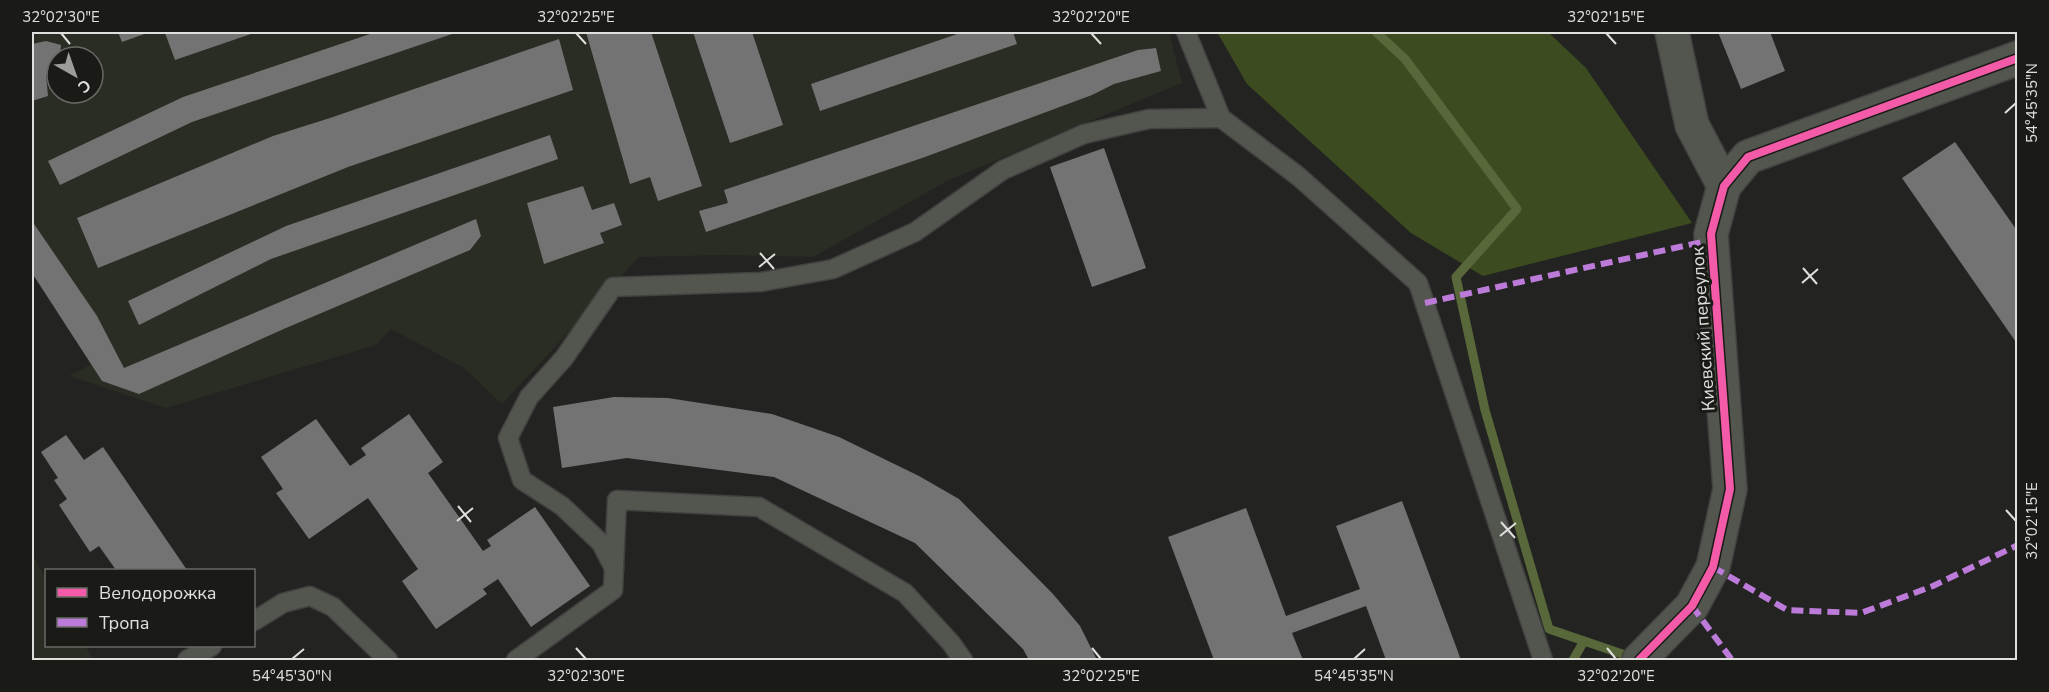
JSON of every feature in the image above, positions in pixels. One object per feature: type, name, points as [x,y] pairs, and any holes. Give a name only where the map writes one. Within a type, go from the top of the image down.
[{"type":"street","points":[[1672,32],[1692,125],[1724,186]]},
{"type":"street","name":"Киевский переулок","points":[[1647,653],[1692,606],[1713,567],[1730,489],[1711,234],[1724,186],[1748,157],[2018,58]]},
{"type":"lane","points":[[1186,32],[1221,118],[1298,176],[1418,283],[1543,660]]},
{"type":"lane","points":[[614,568],[601,543],[578,521],[562,506],[522,480],[508,438],[529,397],[564,358],[614,286],[761,282],[833,269],[915,232],[1003,170],[1084,134],[1149,119],[1221,118]]},
{"type":"lane","points":[[516,660],[613,590],[618,500],[759,507],[905,593],[951,643],[963,660]]},
{"type":"lane","points":[[255,620],[283,603],[310,596],[333,607],[388,660]]},
{"type":"lane","points":[[187,660],[209,647]]},
{"type":"shaded area","points":[[32,32],[1169,32],[1182,83],[949,180],[813,257],[724,255],[639,257],[502,404],[464,368],[391,329],[376,345],[166,408],[69,376],[101,359],[87,338],[32,274]]},
{"type":"shaded area","points":[[32,554],[45,577],[45,647],[86,647],[94,660],[32,660]]},
{"type":"green space","points":[[1217,32],[1548,32],[1586,68],[1692,223],[1483,276],[1411,233],[1247,84]]},
{"type":"building","points":[[118,32],[150,32],[122,42]]},
{"type":"building","points":[[257,32],[175,60],[165,33]]},
{"type":"building","points":[[376,32],[458,32],[192,122],[60,185],[48,161],[183,97]]},
{"type":"building","points":[[586,32],[651,32],[702,186],[658,201],[650,177],[630,184]]},
{"type":"building","points":[[693,32],[752,32],[783,125],[730,143]]},
{"type":"building","points":[[963,32],[1013,32],[1017,44],[820,111],[811,84]]},
{"type":"building","points":[[1718,32],[1770,32],[1785,71],[1741,89]]},
{"type":"building","points":[[559,39],[573,90],[348,167],[98,268],[77,218],[273,136]]},
{"type":"building","points":[[46,41],[61,45],[45,45],[45,97],[32,101],[32,44]]},
{"type":"building","points":[[1156,48],[1161,71],[1114,84],[1092,95],[925,157],[706,232],[699,211],[728,203],[724,190],[1138,50]]},
{"type":"building","points":[[550,135],[558,159],[271,259],[139,325],[128,301],[286,226]]},
{"type":"building","points":[[1955,142],[2018,232],[2018,345],[1902,178]]},
{"type":"building","points":[[1104,148],[1146,268],[1092,287],[1050,167]]},
{"type":"building","points":[[583,186],[592,210],[614,203],[622,225],[600,233],[604,243],[544,264],[527,203]]},
{"type":"building","points":[[476,219],[481,236],[470,250],[286,328],[139,394],[102,381],[32,273],[32,221],[97,316],[124,368]]},
{"type":"building","points":[[614,397],[668,398],[772,414],[839,437],[919,476],[959,499],[1053,594],[1080,626],[1097,660],[1029,660],[1023,649],[915,543],[774,477],[627,458],[562,468],[553,407]]},
{"type":"building","points":[[409,414],[443,462],[428,473],[483,551],[491,546],[487,540],[535,507],[590,586],[531,627],[498,579],[483,589],[487,594],[436,629],[402,581],[418,569],[368,498],[309,539],[276,493],[283,489],[261,457],[316,419],[350,466],[366,455],[361,448]]},
{"type":"building","points":[[66,435],[84,460],[103,447],[186,569],[115,569],[99,546],[90,552],[59,505],[67,499],[54,480],[58,478],[41,452]]},
{"type":"building","points":[[1402,501],[1461,660],[1386,660],[1366,606],[1292,633],[1303,660],[1214,660],[1168,537],[1246,508],[1286,616],[1360,589],[1336,526]]},
{"type":"waterway","points":[[1376,32],[1405,59],[1517,209],[1456,277],[1485,410],[1549,629],[1634,658]]},
{"type":"waterway","points":[[1573,660],[1584,641]]},
{"type":"marked path","points":[[1425,303],[1711,240]]},
{"type":"marked path","points":[[1713,567],[1787,610],[1861,613],[1933,586],[2018,545]]},
{"type":"marked path","points":[[1692,606],[1732,660]]},
{"type":"cycle path","points":[[1639,660],[1692,606],[1713,567],[1730,489],[1711,234],[1724,186],[1748,157],[2018,58]]}]
